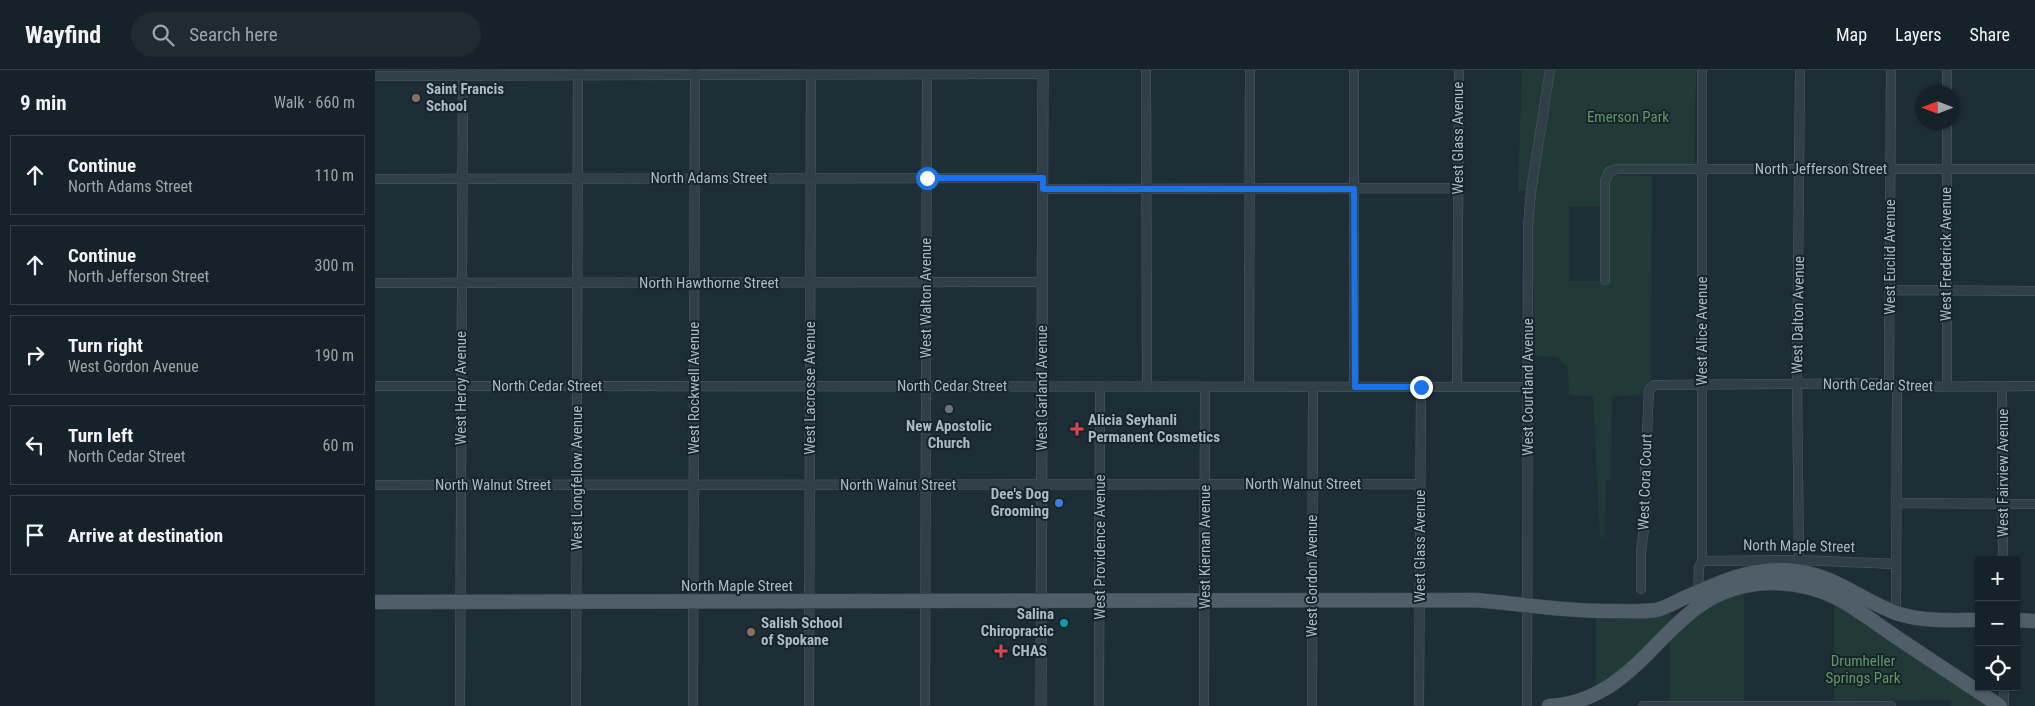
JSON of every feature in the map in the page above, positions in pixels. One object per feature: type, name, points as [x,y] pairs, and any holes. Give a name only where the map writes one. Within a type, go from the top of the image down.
[{"type":"main road","name":"North Maple Street","points":[[375,602],[925,603],[1475,600],[1528,604],[1590,612],[1644,611],[1666,607],[1717,582],[1746,573],[1769,570],[1795,571],[1837,582],[1896,612],[1923,619],[1975,620]]},
{"type":"main road","points":[[1549,706],[1585,700],[1608,688],[1634,668],[1684,617],[1712,598],[1747,586],[1772,583],[1807,587],[1838,599],[2002,706]]},
{"type":"main road","points":[[2020,620],[2035,621]]},
{"type":"street","points":[[1146,70],[1147,387]]},
{"type":"street","points":[[1249,387],[1250,70]]},
{"type":"street","points":[[1354,70],[1355,387]]},
{"type":"street","name":"West Glass Avenue","points":[[1457,387],[1459,70]]},
{"type":"street","name":"West Courtland Avenue","points":[[1527,706],[1528,226],[1531,191],[1550,70]]},
{"type":"street","name":"West Alice Avenue","points":[[1698,592],[1699,567],[1702,561],[1702,70]]},
{"type":"street","name":"West Dalton Avenue","points":[[1799,560],[1797,384],[1800,70]]},
{"type":"street","name":"West Euclid Avenue","points":[[1891,70],[1890,290],[1896,612]]},
{"type":"street","points":[[1947,70],[1947,85]]},
{"type":"street","points":[[375,76],[463,73],[1043,72]]},
{"type":"street","name":"West Garland Avenue","points":[[1041,706],[1043,72]]},
{"type":"street","name":"West Heroy Avenue","points":[[460,706],[463,73]]},
{"type":"street","name":"West Longfellow Avenue","points":[[576,706],[578,73]]},
{"type":"street","name":"West Rockwell Avenue","points":[[693,706],[695,73]]},
{"type":"street","name":"West Lacrosse Avenue","points":[[809,706],[811,73]]},
{"type":"street","name":"West Walton Avenue","points":[[925,706],[927,73]]},
{"type":"street","name":"West Frederick Avenue","points":[[1947,130],[1947,386]]},
{"type":"street","name":"North Jefferson Street","points":[[1605,280],[1605,181],[1609,172],[1617,169],[2035,170]]},
{"type":"street","name":"North Adams Street","points":[[375,179],[1043,178]]},
{"type":"street","points":[[1043,189],[1458,188]]},
{"type":"street","name":"North Hawthorne Street","points":[[375,283],[1042,282]]},
{"type":"street","points":[[1890,290],[2035,291]]},
{"type":"street","name":"North Cedar Street","points":[[1661,383],[1702,385],[2035,386]]},
{"type":"street","name":"West Cora Court","points":[[1641,589],[1641,552],[1646,513],[1645,475],[1649,390],[1654,385],[1661,383]]},
{"type":"street","name":"North Cedar Street","points":[[375,386],[1528,387]]},
{"type":"street","name":"West Providence Avenue","points":[[1099,706],[1100,387]]},
{"type":"street","name":"West Kiernan Avenue","points":[[1204,706],[1205,387]]},
{"type":"street","name":"West Gordon Avenue","points":[[1312,706],[1313,387]]},
{"type":"street","name":"West Glass Avenue","points":[[1419,706],[1421,387]]},
{"type":"street","name":"West Fairview Avenue","points":[[2002,387],[2003,556]]},
{"type":"street","name":"North Walnut Street","points":[[375,485],[1420,484]]},
{"type":"street","points":[[1895,503],[2035,504]]},
{"type":"street","name":"North Maple Street","points":[[1702,561],[1799,560],[1896,564]]},
{"type":"street","points":[[2002,706],[2003,691]]},
{"type":"street","points":[[1643,706],[1891,706]]},
{"type":"green space","points":[[1522,70],[1547,70],[1527,191],[1518,191]]},
{"type":"green space","name":"Emerson Park","points":[[1555,70],[1696,70],[1694,165],[1606,169],[1601,177],[1600,206],[1569,206],[1569,281],[1609,281],[1610,178],[1613,175],[1652,176],[1651,382],[1644,395],[1612,396],[1611,480],[1606,480],[1605,538],[1600,536],[1593,396],[1569,395],[1568,368],[1557,357],[1533,356],[1534,297],[1530,224]]},
{"type":"green space","points":[[1744,592],[1744,702],[1670,702],[1670,638],[1704,611]]},
{"type":"green space","name":"Drumheller Springs Park","points":[[1834,601],[1990,706],[1951,706],[1951,700],[1834,701]]},
{"type":"green space","points":[[1670,611],[1673,622],[1630,666],[1596,690],[1596,619],[1641,618]]},
{"type":"place","name":"Saint Francis School","points":[[416,98]]},
{"type":"place","name":"New Apostolic Church","points":[[949,409]]},
{"type":"place","name":"Alicia Seyhanli Permanent Cosmetics","points":[[1077,429]]},
{"type":"place","name":"Dee's Dog Grooming","points":[[1059,503]]},
{"type":"place","name":"Salina Chiropractic","points":[[1064,623]]},
{"type":"place","name":"Salish School of Spokane","points":[[751,632]]},
{"type":"place","name":"CHAS","points":[[1001,651]]},
{"type":"route","points":[[927,178],[1043,178],[1043,189],[1354,189],[1355,387],[1421,387]]}]
